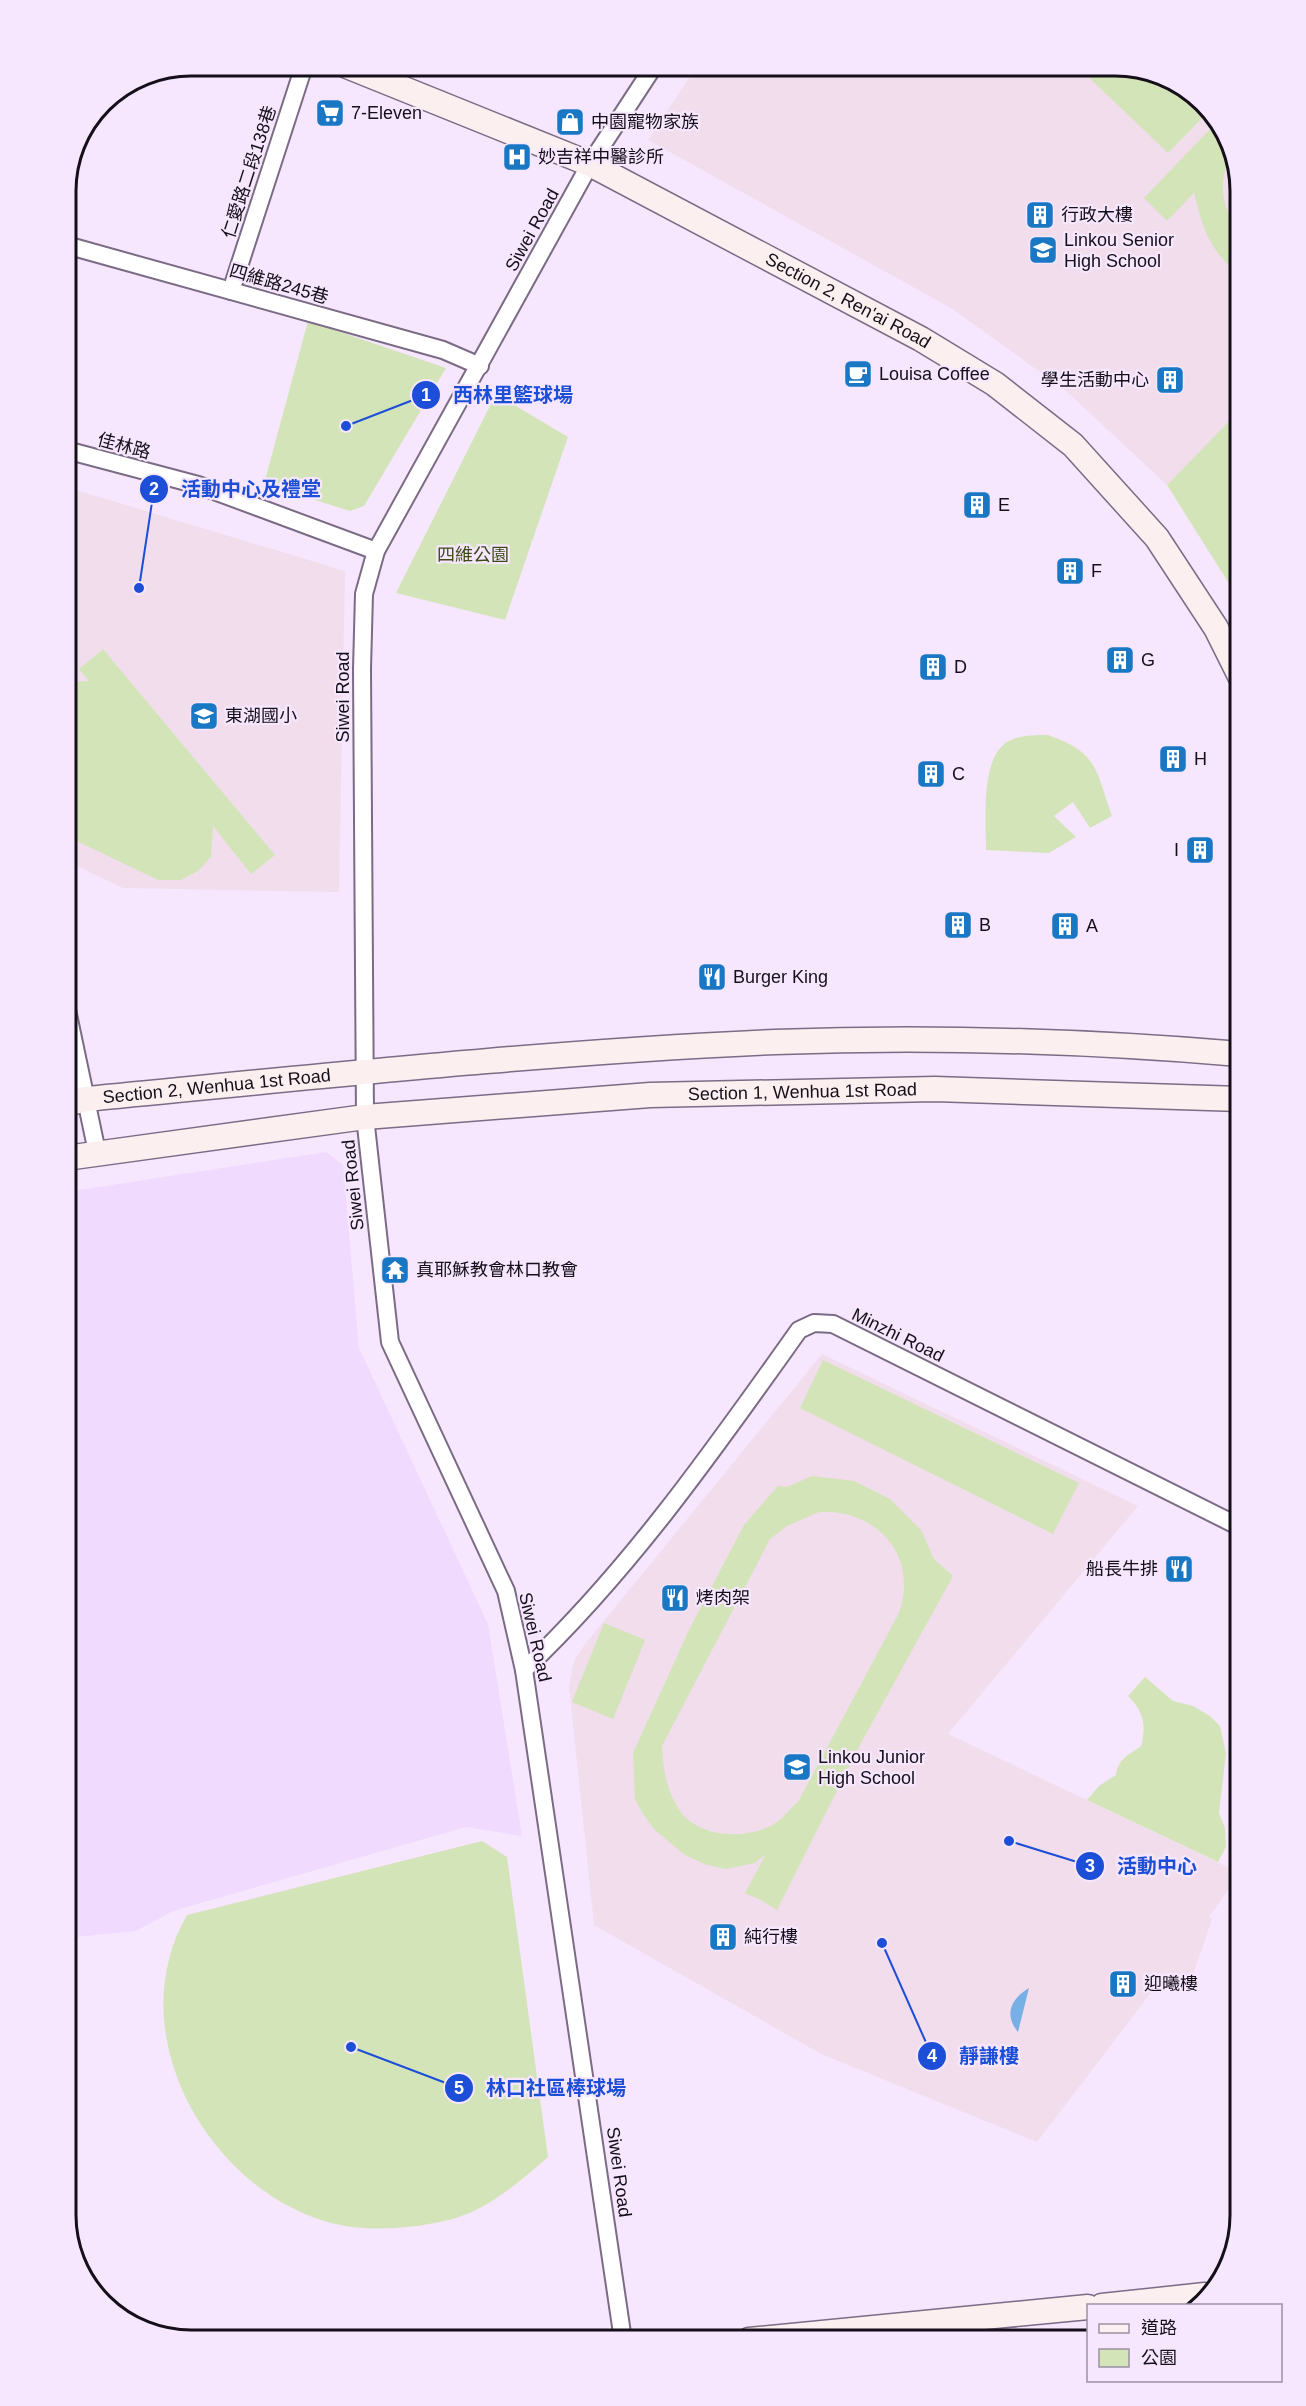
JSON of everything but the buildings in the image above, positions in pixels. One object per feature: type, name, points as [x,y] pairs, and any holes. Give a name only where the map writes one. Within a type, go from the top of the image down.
[{"type":"main road","name":"Section 2, Ren'ai Road","points":[[374,77],[590,165],[921,339],[995,384],[1073,445],[1157,538],[1216,628],[1230,656]]},
{"type":"main road","points":[[367,1072],[559,1055],[787,1042],[1038,1042],[1230,1053]]},
{"type":"main road","name":"Section 2, Wenhua 1st Road","points":[[77,1102],[367,1072]]},
{"type":"main road","name":"Section 1, Wenhua 1st Road","points":[[365,1117],[650,1095],[936,1089],[1230,1099]]},
{"type":"main road","points":[[77,1156],[365,1117]]},
{"type":"main road","points":[[1121,2304],[1196,2296]]},
{"type":"main road","points":[[855,2330],[1087,2307]]},
{"type":"street","name":"仁愛路二段138巷","points":[[231,291],[300,77]]},
{"type":"street","name":"Siwei Road","points":[[621,2329],[524,1670],[506,1591],[390,1342],[365,1117],[367,1072],[362,647],[364,594],[376,551],[590,165],[647,77]]},
{"type":"street","name":"四維路245巷","points":[[77,248],[443,350],[480,366]]},
{"type":"street","name":"佳林路","points":[[77,453],[198,485],[376,551]]},
{"type":"street","points":[[77,1103],[97,1152]]},
{"type":"street","name":"Minzhi Road","points":[[524,1670],[571,1626],[703,1465],[799,1330],[814,1323],[833,1324],[1230,1522]]},
{"type":"shaded area","name":"Linkou Senior High School","points":[[690,77],[1129,77],[1158,85],[1184,100],[1206,122],[1221,148],[1227,169],[1230,192],[1230,420],[1167,485],[1065,390],[951,308],[648,140]]},
{"type":"shaded area","name":"東湖國小","points":[[77,490],[345,571],[339,892],[123,888],[77,866]]},
{"type":"shaded area","points":[[326,1152],[343,1165],[359,1348],[488,1624],[522,1836],[466,1827],[173,1911],[136,1931],[76,1937],[77,1190]]},
{"type":"shaded area","name":"Linkou Junior High School","points":[[822,1354],[1138,1506],[948,1734],[1230,1868],[1230,1887],[1209,1917],[1212,1919],[1193,1975],[1166,1973],[1037,2142],[821,2054],[594,1925],[569,1686],[574,1661],[585,1644]]},
{"type":"green space","points":[[1088,77],[1129,77],[1144,80],[1172,92],[1196,110],[1202,118],[1168,153]]},
{"type":"green space","points":[[1210,129],[1221,148],[1227,167],[1223,190],[1230,218],[1230,267],[1214,248],[1204,228],[1194,193],[1167,221],[1144,198]]},
{"type":"green space","points":[[308,321],[446,368],[364,506],[350,511],[264,484]]},
{"type":"green space","name":"四維公園","points":[[496,394],[568,437],[505,620],[396,593]]},
{"type":"green space","points":[[1230,420],[1230,585],[1167,485]]},
{"type":"green space","points":[[103,649],[275,855],[251,874],[213,826],[211,857],[198,871],[181,880],[158,880],[77,841],[77,682],[89,681],[79,669]]},
{"type":"green space","points":[[1048,735],[1065,742],[1086,756],[1098,774],[1112,816],[1090,828],[1073,802],[1054,816],[1076,837],[1049,853],[986,850],[986,792],[992,762],[998,750],[1016,738]]},
{"type":"green space","points":[[823,1360],[1079,1483],[1053,1534],[800,1408]]},
{"type":"green space","points":[[812,1476],[854,1481],[890,1499],[921,1530],[934,1559],[953,1576],[861,1743],[777,1910],[745,1893],[766,1854],[755,1863],[726,1869],[707,1865],[685,1855],[654,1829],[635,1799],[633,1753],[689,1630],[744,1525],[778,1486],[787,1487]],"holes":[[[819,1512],[840,1513],[859,1518],[875,1528],[888,1540],[898,1555],[903,1573],[904,1592],[899,1613],[798,1802],[774,1824],[750,1833],[723,1834],[697,1826],[678,1808],[671,1793],[664,1770],[662,1746],[770,1539],[787,1526]]]},
{"type":"green space","points":[[604,1623],[645,1640],[613,1719],[572,1702]]},
{"type":"green space","points":[[1145,1677],[1173,1701],[1193,1706],[1210,1716],[1220,1726],[1226,1753],[1219,1813],[1225,1828],[1226,1847],[1218,1862],[1087,1800],[1099,1786],[1116,1775],[1119,1764],[1125,1757],[1141,1746],[1144,1731],[1142,1719],[1137,1707],[1128,1696]]},
{"type":"green space","points":[[482,1841],[507,1857],[548,2157],[487,2204],[459,2217],[431,2224],[402,2228],[358,2228],[331,2223],[287,2205],[247,2178],[213,2142],[187,2101],[170,2056],[164,2008],[169,1961],[187,1915]]},
{"type":"water","points":[[1029,1988],[1018,2032],[1011,2019],[1011,2007]]},
{"type":"place","name":"7-Eleven","points":[[330,113]]},
{"type":"place","name":"中園寵物家族","points":[[570,122]]},
{"type":"place","name":"妙吉祥中醫診所","points":[[517,157]]},
{"type":"place","name":"行政大樓","points":[[1040,215]]},
{"type":"place","name":"Linkou Senior High School","points":[[1043,250]]},
{"type":"place","name":"Louisa Coffee","points":[[858,374]]},
{"type":"place","name":"學生活動中心","points":[[1170,380]]},
{"type":"place","name":"西林里籃球場","points":[[346,426]]},
{"type":"place","name":"E","points":[[977,505]]},
{"type":"place","name":"F","points":[[1070,571]]},
{"type":"place","name":"活動中心及禮堂","points":[[139,588]]},
{"type":"place","name":"G","points":[[1120,660]]},
{"type":"place","name":"D","points":[[933,667]]},
{"type":"place","name":"東湖國小","points":[[204,716]]},
{"type":"place","name":"H","points":[[1173,759]]},
{"type":"place","name":"C","points":[[931,774]]},
{"type":"place","name":"I","points":[[1200,850]]},
{"type":"place","name":"B","points":[[958,925]]},
{"type":"place","name":"A","points":[[1065,926]]},
{"type":"place","name":"Burger King","points":[[712,977]]},
{"type":"place","name":"真耶穌教會林口教會","points":[[395,1270]]},
{"type":"place","name":"船長牛排","points":[[1179,1569]]},
{"type":"place","name":"烤肉架","points":[[675,1598]]},
{"type":"place","name":"Linkou Junior High School","points":[[797,1767]]},
{"type":"place","name":"活動中心","points":[[1009,1841]]},
{"type":"place","name":"純行樓","points":[[723,1937]]},
{"type":"place","name":"靜謙樓","points":[[882,1943]]},
{"type":"place","name":"迎曦樓","points":[[1123,1984]]},
{"type":"place","name":"林口社區棒球場","points":[[351,2047]]}]
